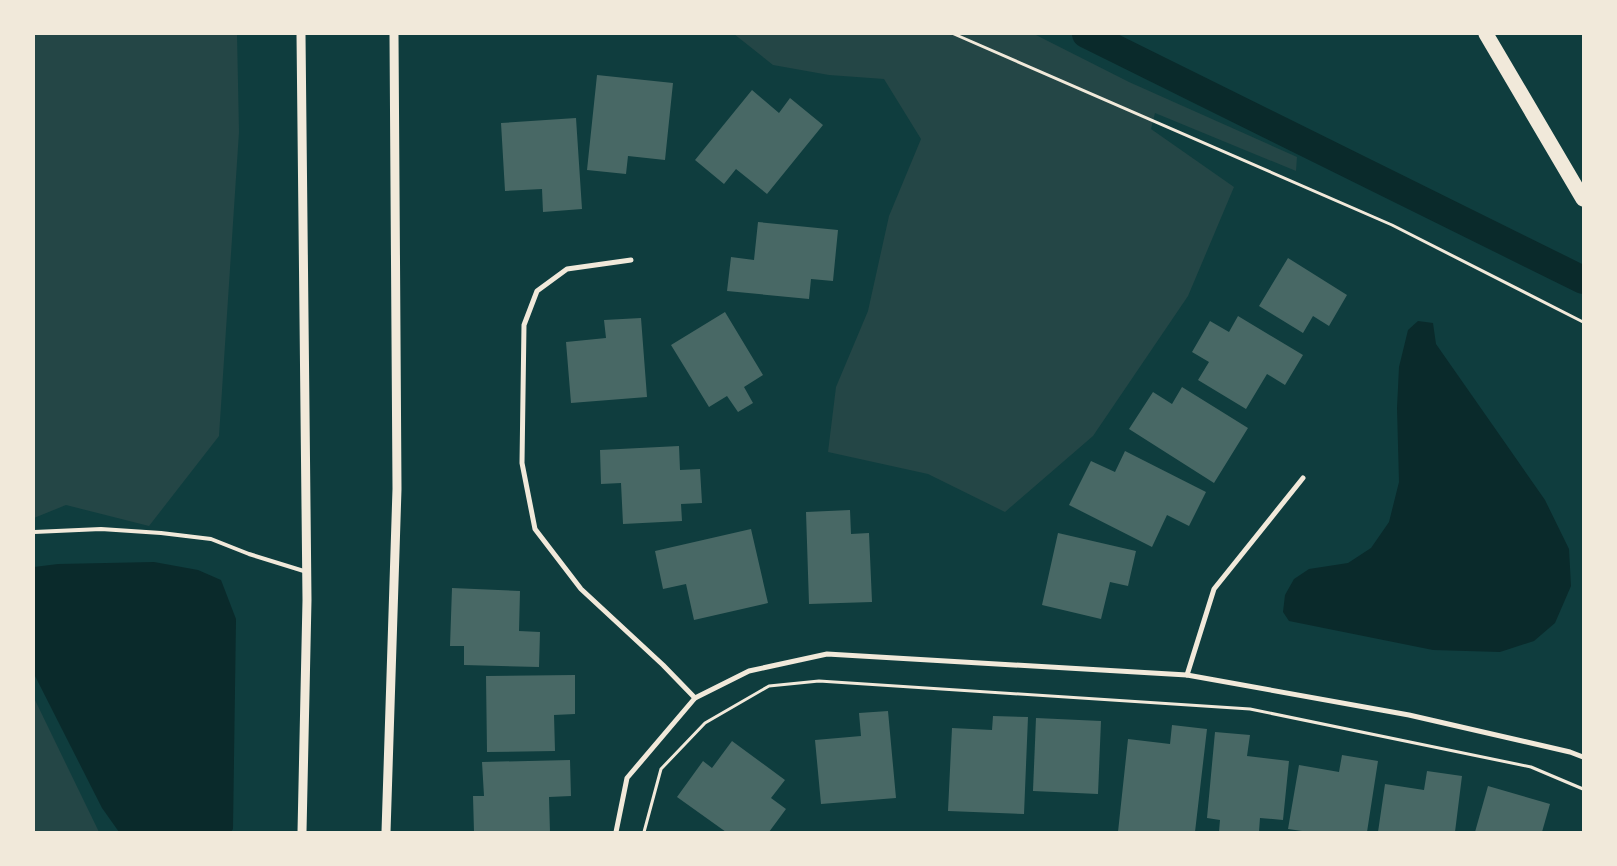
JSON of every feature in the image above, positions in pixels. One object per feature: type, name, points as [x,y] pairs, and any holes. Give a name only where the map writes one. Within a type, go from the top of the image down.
[{"type":"highway","points":[[1486,34],[1583,199]]},
{"type":"street","points":[[301,34],[307,572],[302,832]]},
{"type":"street","points":[[386,832],[397,489],[394,34]]},
{"type":"street","points":[[631,260],[567,269],[537,291],[524,325],[522,464],[535,529],[582,588],[695,698]]},
{"type":"street","points":[[1187,675],[1214,589],[1303,478]]},
{"type":"street","points":[[616,832],[627,778],[695,698],[749,671],[827,654],[1187,675],[1409,715],[1570,752],[1583,758]]},
{"type":"lane","points":[[34,532],[101,529],[211,539],[249,554],[307,572]]},
{"type":"path","points":[[954,34],[1392,225],[1583,322]]},
{"type":"path","points":[[644,832],[660,769],[705,723],[769,686],[819,680],[1250,709],[1530,767],[1583,789]]},
{"type":"shaded area","points":[[34,34],[237,34],[239,132],[219,436],[149,526],[66,505],[34,518]]},
{"type":"shaded area","points":[[734,34],[1034,34],[1129,82],[1297,157],[1296,171],[1155,113],[1151,129],[1234,187],[1188,296],[1093,436],[1005,512],[928,474],[828,452],[836,387],[868,311],[889,216],[921,139],[884,79],[829,75],[773,65]]},
{"type":"shaded area","points":[[1418,321],[1433,323],[1436,344],[1545,500],[1569,549],[1571,586],[1555,623],[1534,641],[1500,652],[1433,650],[1289,621],[1283,612],[1285,595],[1294,579],[1309,569],[1348,563],[1371,548],[1389,522],[1399,482],[1397,408],[1399,367],[1408,330]]},
{"type":"shaded area","points":[[154,562],[198,570],[221,580],[236,619],[233,829],[231,832],[119,832],[102,808],[34,674],[34,567],[58,564]]},
{"type":"shaded area","points":[[34,698],[99,832],[34,832]]},
{"type":"building","points":[[597,75],[673,83],[665,160],[628,156],[626,174],[587,170]]},
{"type":"building","points":[[752,90],[779,113],[790,98],[823,125],[767,194],[736,169],[724,184],[695,160]]},
{"type":"building","points":[[576,118],[582,209],[543,212],[542,189],[505,191],[501,123]]},
{"type":"building","points":[[758,222],[838,230],[833,281],[811,279],[809,299],[727,291],[731,257],[754,260]]},
{"type":"building","points":[[1288,258],[1347,295],[1329,326],[1313,316],[1303,333],[1259,306]]},
{"type":"building","points":[[725,312],[763,375],[744,387],[753,403],[738,412],[727,396],[709,407],[671,345]]},
{"type":"building","points":[[1238,316],[1303,355],[1285,385],[1267,374],[1246,409],[1198,380],[1209,362],[1192,352],[1210,321],[1229,332]]},
{"type":"building","points":[[641,318],[647,397],[571,403],[566,342],[606,338],[604,320]]},
{"type":"building","points":[[1182,387],[1248,428],[1214,483],[1129,429],[1153,392],[1172,404]]},
{"type":"building","points":[[679,446],[680,470],[700,469],[702,503],[681,504],[682,521],[623,524],[621,483],[601,484],[600,450]]},
{"type":"building","points":[[1125,451],[1206,492],[1189,526],[1167,515],[1152,547],[1069,505],[1091,461],[1115,472]]},
{"type":"building","points":[[850,510],[851,534],[869,533],[872,602],[809,604],[806,512]]},
{"type":"building","points":[[751,529],[768,603],[694,620],[686,584],[663,589],[655,551]]},
{"type":"building","points":[[1058,533],[1136,551],[1128,586],[1110,582],[1101,619],[1042,605]]},
{"type":"building","points":[[452,588],[520,591],[519,631],[540,632],[539,667],[464,665],[464,646],[450,646]]},
{"type":"building","points":[[575,675],[575,714],[554,715],[555,751],[487,752],[486,676]]},
{"type":"building","points":[[888,711],[896,798],[821,804],[815,740],[861,736],[859,713]]},
{"type":"building","points":[[993,716],[1028,717],[1024,814],[948,811],[952,728],[992,730]]},
{"type":"building","points":[[1036,718],[1101,721],[1098,794],[1033,791]]},
{"type":"building","points":[[1172,725],[1207,729],[1195,832],[1118,832],[1128,739],[1170,744]]},
{"type":"building","points":[[1215,732],[1250,735],[1247,756],[1289,761],[1283,820],[1260,818],[1259,832],[1219,832],[1220,820],[1207,818]]},
{"type":"building","points":[[732,741],[785,780],[771,798],[786,809],[769,832],[726,832],[677,797],[703,761],[712,768]]},
{"type":"building","points":[[1342,755],[1378,761],[1367,832],[1309,832],[1288,829],[1299,765],[1339,772]]},
{"type":"building","points":[[570,760],[571,796],[549,797],[550,832],[474,832],[473,796],[484,796],[482,762]]},
{"type":"building","points":[[1427,771],[1462,776],[1455,832],[1378,832],[1385,784],[1424,790]]},
{"type":"building","points":[[1488,786],[1550,804],[1542,832],[1475,832]]},
{"type":"waterway","points":[[1086,34],[1583,280]]}]
